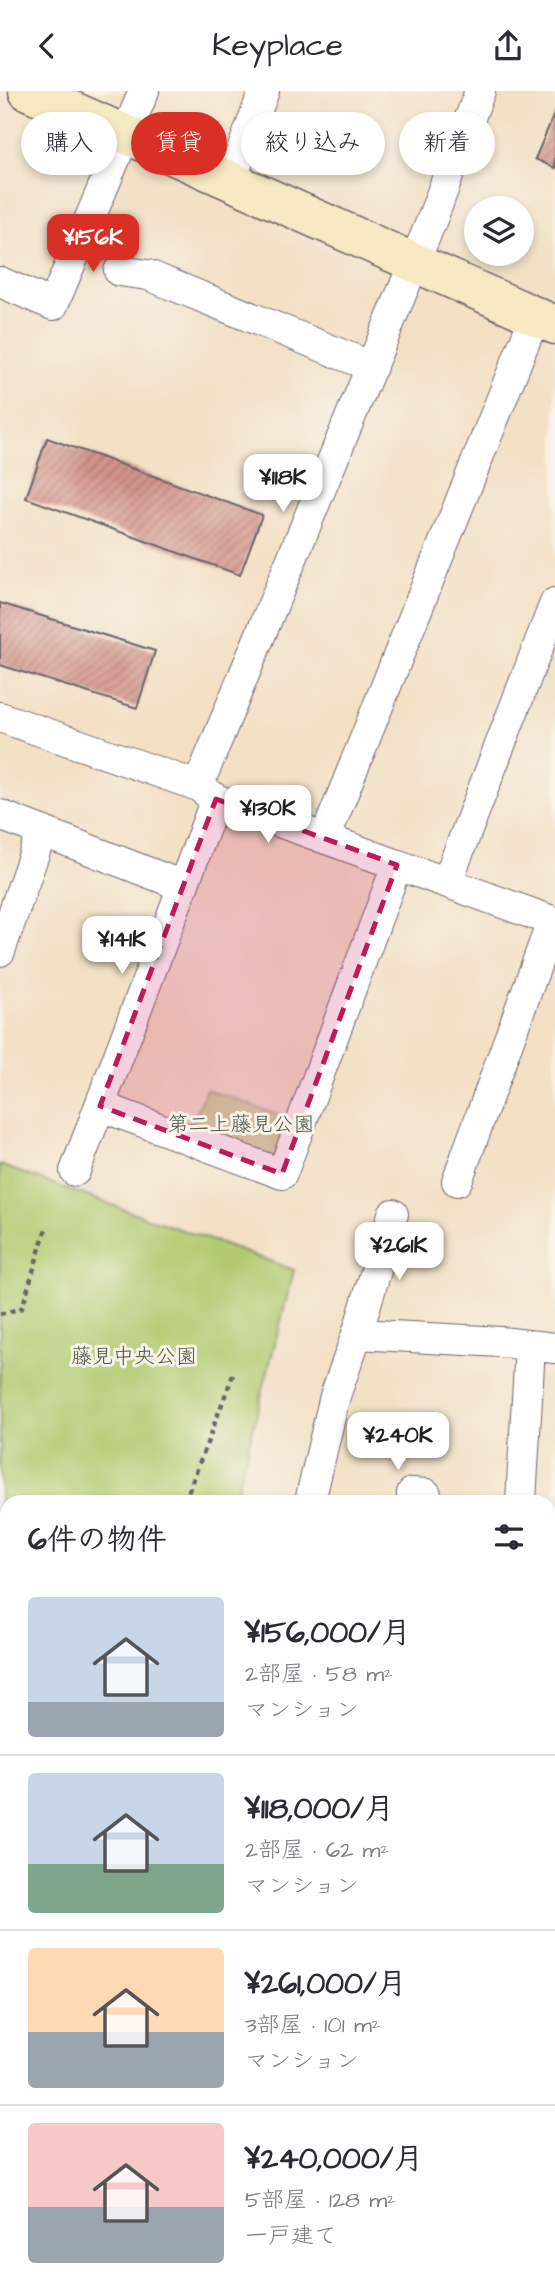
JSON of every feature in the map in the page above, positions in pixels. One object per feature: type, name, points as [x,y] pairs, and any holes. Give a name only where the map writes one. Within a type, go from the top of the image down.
[{"type":"street","points":[[28,91],[545,321],[325,838]]},
{"type":"street","points":[[0,282],[53,305],[144,91]]},
{"type":"street","points":[[231,180],[264,91]]},
{"type":"street","points":[[75,1171],[183,886],[207,792],[480,91]]},
{"type":"street","points":[[119,271],[148,275],[372,367]]},
{"type":"street","points":[[447,882],[555,603]]},
{"type":"street","points":[[0,717],[554,922],[457,1181]]},
{"type":"street","points":[[0,815],[183,886]]},
{"type":"street","points":[[0,950],[42,831]]},
{"type":"street","points":[[100,1106],[282,1174],[397,865]]},
{"type":"street","points":[[311,1495],[335,1396],[357,1334],[393,1214]]},
{"type":"street","points":[[357,1334],[501,1342],[542,1347],[523,1495]]},
{"type":"path","points":[[0,1314],[22,1308],[47,1225]]},
{"type":"path","points":[[187,1495],[233,1375]]},
{"type":"highlighted area","points":[[216,799],[397,865],[282,1174],[100,1106]]},
{"type":"green space","name":"第二上藤見公園","points":[[206,1089],[290,1119],[276,1159],[191,1128]]},
{"type":"green space","name":"藤見中央公園","points":[[0,1165],[294,1270],[236,1495],[0,1495]]},
{"type":"building","points":[[555,112],[555,168],[535,159]]},
{"type":"building","points":[[47,438],[262,515],[240,575],[26,498]]},
{"type":"building","points":[[0,603],[155,651],[137,708],[0,665]]}]
